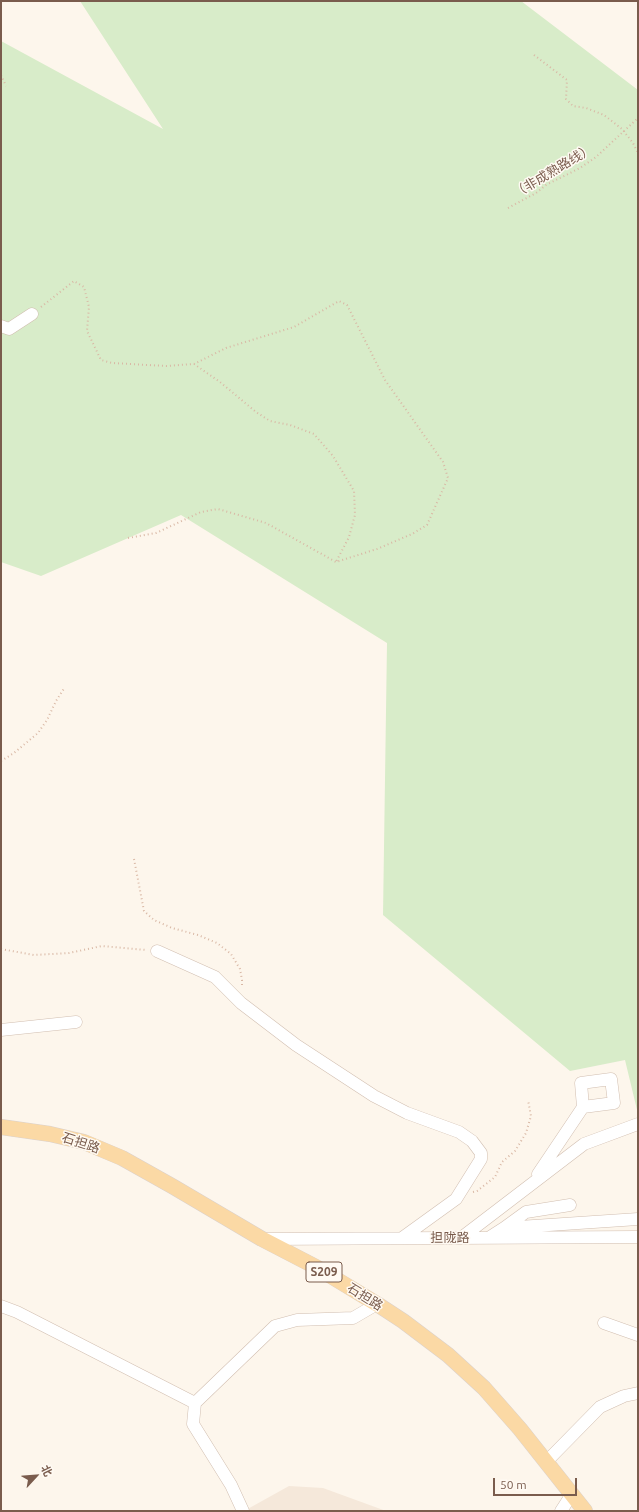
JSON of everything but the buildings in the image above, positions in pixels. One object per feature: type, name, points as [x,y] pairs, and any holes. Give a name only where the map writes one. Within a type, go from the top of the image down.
[{"type":"main road","name":"石担路","points":[[1,1127],[50,1134],[84,1142],[122,1158],[316,1267],[403,1321],[448,1355],[484,1388],[585,1511]]},
{"type":"street","points":[[1,326],[9,329],[32,314]]},
{"type":"street","points":[[157,951],[215,977],[241,1003],[296,1044],[374,1096],[407,1113],[459,1132],[472,1140],[481,1153],[480,1160],[456,1199],[402,1238]]},
{"type":"street","points":[[1,1030],[76,1022]]},
{"type":"street","points":[[532,1184],[583,1107]]},
{"type":"street","points":[[461,1238],[584,1144],[638,1124]]},
{"type":"street","points":[[490,1237],[526,1212],[570,1205]]},
{"type":"street","points":[[504,1228],[638,1219]]},
{"type":"street","name":"担陇路","points":[[262,1238],[638,1237]]},
{"type":"street","points":[[243,1511],[231,1485],[193,1424],[195,1403],[275,1326],[297,1320],[353,1318],[377,1304]]},
{"type":"street","points":[[1,1306],[24,1316],[195,1403]]},
{"type":"street","points":[[604,1323],[638,1335]]},
{"type":"street","points":[[546,1462],[600,1407],[624,1396],[638,1393]]},
{"type":"street","points":[[561,1511],[572,1494]]},
{"type":"path","points":[[534,54],[567,80],[566,99],[573,106],[586,108],[604,116],[624,132],[633,143],[638,153]]},
{"type":"path","points":[[1,75],[6,86]]},
{"type":"path","name":"（非成熟路线）","points":[[508,208],[536,193],[546,185],[580,168],[596,157],[638,118]]},
{"type":"path","points":[[32,314],[74,281],[84,287],[89,307],[87,331],[101,360],[112,363],[166,366],[194,364],[226,348],[294,328],[340,301],[347,304],[385,380],[443,462],[448,478],[427,525],[412,534],[377,549],[336,562],[266,523],[218,509],[201,512],[156,533],[128,538]]},
{"type":"path","points":[[194,364],[270,421],[290,425],[314,434],[333,456],[354,491],[355,515],[349,537],[336,562]]},
{"type":"path","points":[[1,761],[14,753],[38,733],[65,687]]},
{"type":"path","points":[[134,859],[144,911],[154,920],[172,928],[198,935],[217,943],[231,954],[240,969],[242,980],[241,1003]]},
{"type":"path","points":[[1,949],[34,955],[69,953],[102,946],[157,951]]},
{"type":"path","points":[[460,1192],[477,1191],[495,1177],[502,1162],[515,1151],[526,1133],[530,1116],[528,1100]]},
{"type":"shaded area","points":[[289,1486],[323,1488],[386,1511],[244,1511]]},
{"type":"green space","points":[[80,1],[521,1],[638,90],[638,1114],[625,1060],[570,1071],[383,915],[387,643],[181,515],[41,576],[1,562],[1,41],[163,129]]}]
